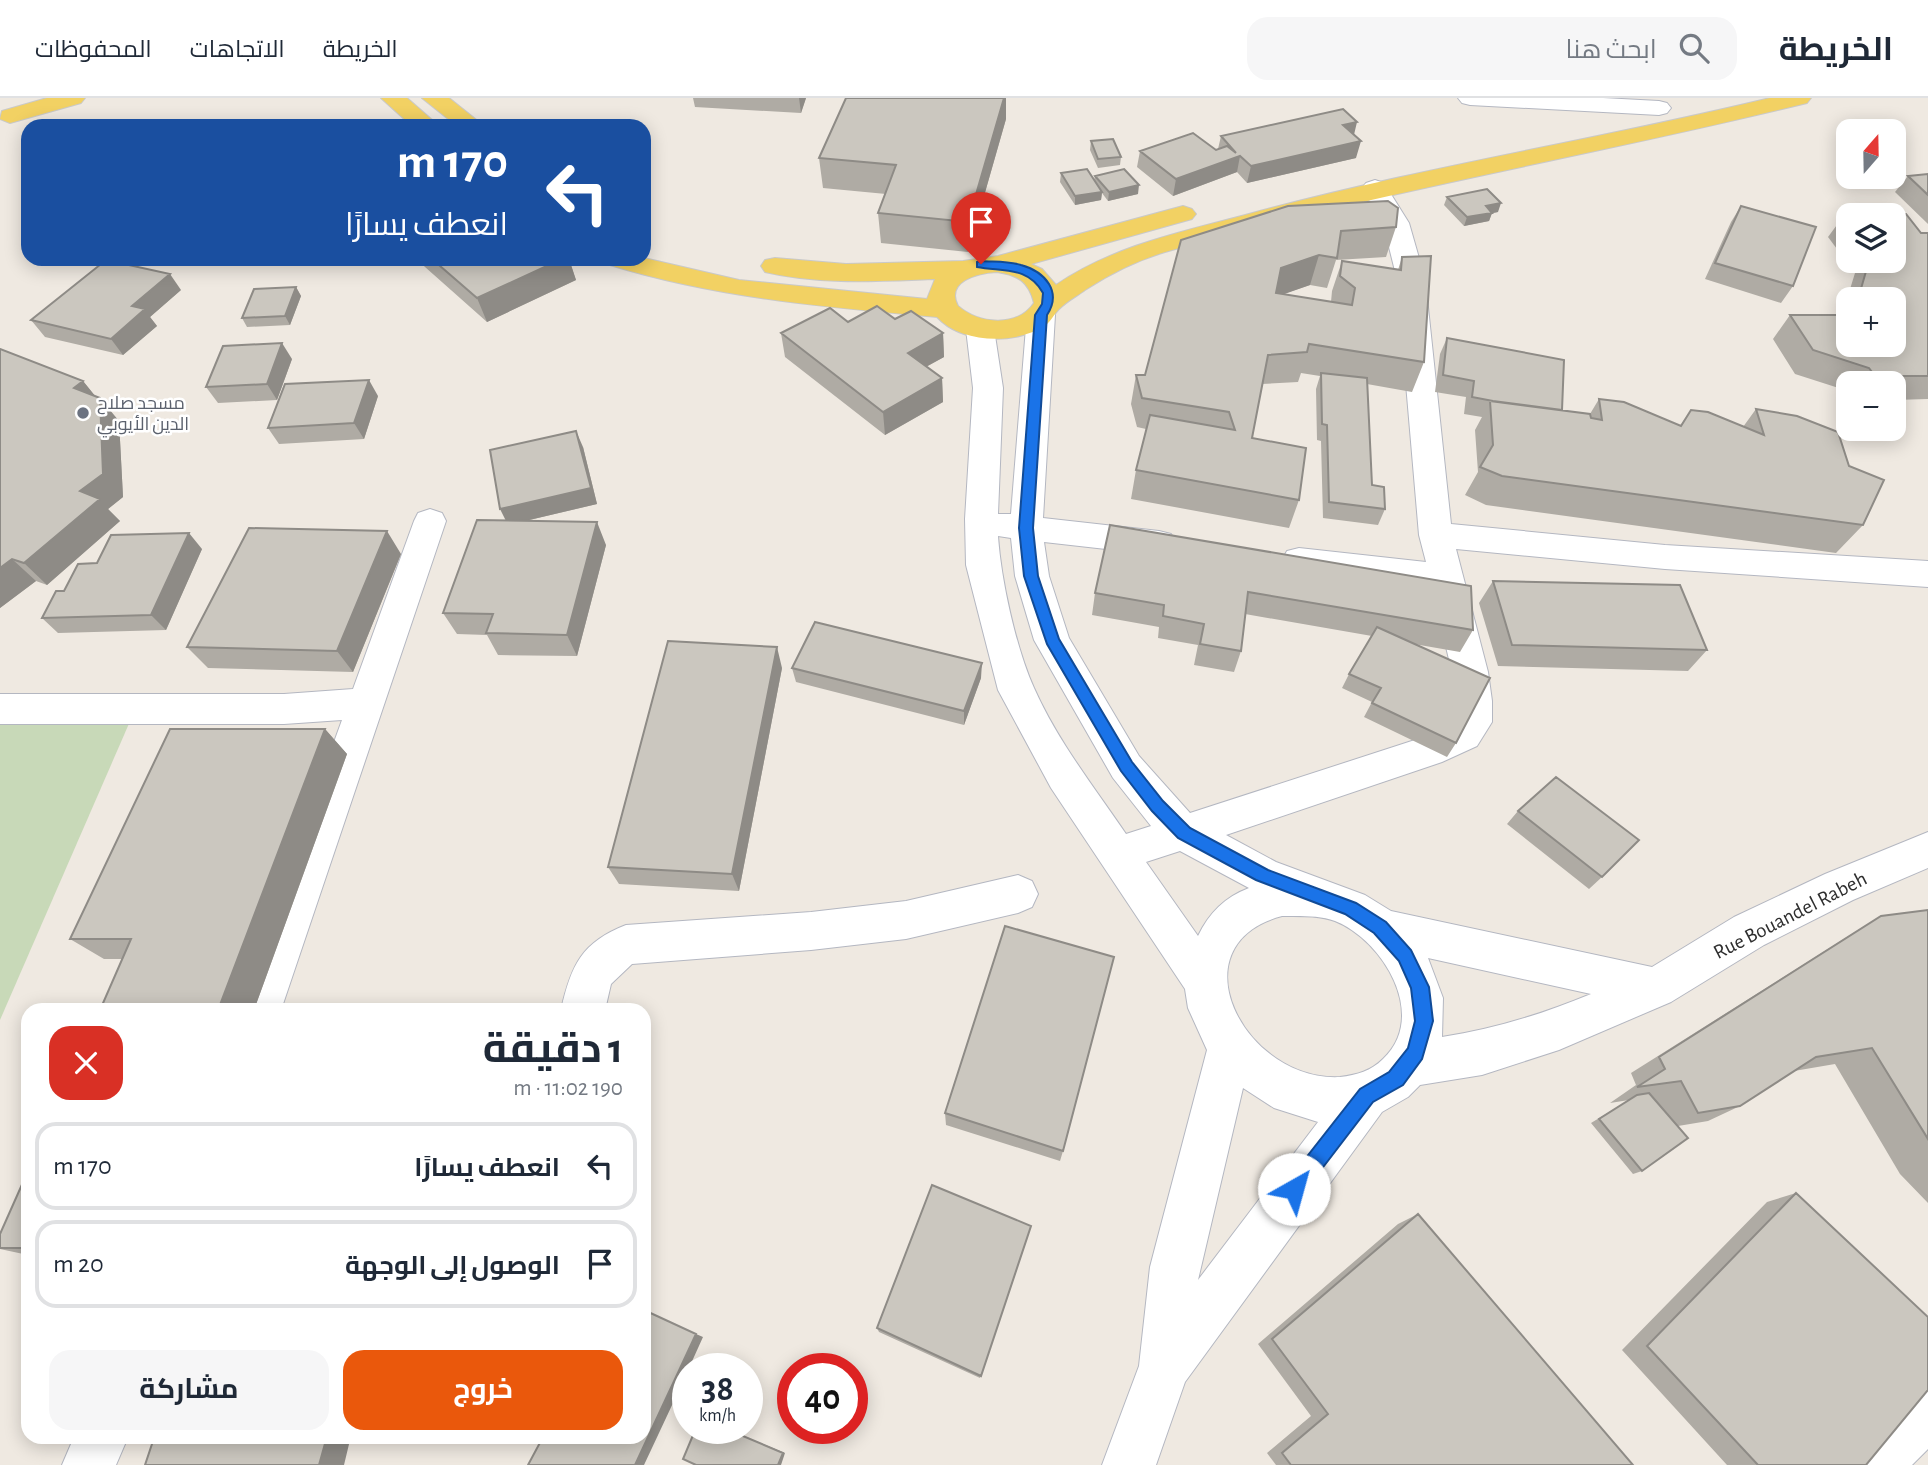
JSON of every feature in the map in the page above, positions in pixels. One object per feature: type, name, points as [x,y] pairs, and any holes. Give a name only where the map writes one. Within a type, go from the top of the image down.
[{"type":"main road","points":[[5,121],[26,98]]},
{"type":"main road","points":[[5,121],[73,98]]},
{"type":"main road","points":[[393,98],[419,119]]},
{"type":"main road","points":[[434,98],[462,119]]},
{"type":"main road","points":[[747,262],[796,270],[965,269],[999,264],[1217,205],[1708,98]]},
{"type":"main road","points":[[965,269],[951,276],[943,287],[941,298],[945,309],[953,318],[981,329],[1014,328],[1044,310],[1094,273],[1148,248],[1375,188],[1799,98]]},
{"type":"main road","points":[[651,243],[678,250]]},
{"type":"main road","points":[[999,264],[1032,273],[1043,282],[1049,293],[1044,310]]},
{"type":"main road","points":[[647,266],[692,278],[777,293],[945,309]]},
{"type":"street","points":[[1470,98],[1659,108]]},
{"type":"street","points":[[1118,854],[1429,751],[1464,735],[1473,722],[1474,701],[1470,672],[1436,535],[1411,279],[1396,223],[1375,188]]},
{"type":"street","points":[[1044,310],[1026,528],[1031,576],[1052,640],[1126,767],[1157,806],[1184,833],[1262,875],[1316,898],[1350,908],[1380,928],[1405,955],[1420,987],[1424,1021],[1416,1053],[1396,1079],[1366,1096],[1331,1100],[1293,1093],[1258,1075],[1230,1048],[1212,1016],[1206,983],[1211,951],[1227,925],[1251,906],[1282,897],[1316,898]]},
{"type":"street","points":[[981,329],[988,388],[981,523],[983,565],[1016,690],[1065,777],[1206,983]]},
{"type":"street","points":[[261,1003],[430,521]]},
{"type":"street","points":[[981,523],[1188,547]]},
{"type":"street","points":[[1436,535],[1665,557],[1928,574]]},
{"type":"street","points":[[1270,556],[1446,577]]},
{"type":"street","points":[[0,709],[284,709],[367,703]]},
{"type":"street","name":"Rue Bouandel Rabeh","points":[[1407,1065],[1482,1053],[1559,1029],[1656,988],[1749,931],[1839,887],[1928,850]]},
{"type":"street","points":[[584,1003],[590,976],[606,955],[626,945],[811,931],[906,920],[1018,894]]},
{"type":"street","points":[[1380,928],[1656,988]]},
{"type":"street","points":[[1129,1465],[1165,1366],[1175,1267],[1230,1048]]},
{"type":"street","points":[[1165,1366],[1366,1096]]},
{"type":"street","points":[[1874,1465],[1928,1412]]},
{"type":"street","points":[[89,1465],[98,1444]]},
{"type":"green space","points":[[131,719],[0,1020],[0,724]]},
{"type":"building","points":[[846,98],[1004,98],[968,222],[878,213],[896,165],[819,158]]},
{"type":"building","points":[[1343,109],[1357,122],[1343,125],[1361,141],[1251,166],[1240,156],[1176,179],[1140,151],[1193,133],[1216,150],[1227,146],[1236,153],[1221,136]]},
{"type":"building","points":[[1113,139],[1121,157],[1098,159],[1091,141]]},
{"type":"building","points":[[1087,169],[1102,192],[1075,196],[1061,173]]},
{"type":"building","points":[[1124,169],[1139,185],[1109,192],[1095,176]]},
{"type":"building","points":[[1928,174],[1928,195],[1908,176]]},
{"type":"building","points":[[1487,189],[1501,203],[1486,206],[1492,213],[1467,217],[1447,197]]},
{"type":"building","points":[[1388,201],[1398,208],[1396,227],[1341,231],[1337,258],[1319,255],[1281,268],[1276,293],[1352,305],[1355,288],[1340,276],[1342,261],[1401,270],[1402,257],[1431,256],[1424,362],[1309,344],[1307,352],[1268,355],[1252,438],[1306,448],[1299,500],[1136,470],[1150,415],[1235,430],[1229,412],[1142,398],[1136,375],[1145,375],[1181,240],[1288,206]]},
{"type":"building","points":[[1741,206],[1816,227],[1793,286],[1715,263]]},
{"type":"building","points":[[1906,214],[1921,233],[1928,233],[1928,376],[1906,376],[1906,371],[1871,371],[1813,350],[1790,315],[1836,315],[1836,357],[1906,357],[1906,287],[1861,287],[1866,273],[1906,273]]},
{"type":"building","points":[[98,266],[133,266],[170,274],[132,306],[145,309],[111,339],[31,320]]},
{"type":"building","points":[[440,266],[547,266],[477,298]]},
{"type":"building","points":[[296,287],[285,316],[242,318],[254,289]]},
{"type":"building","points":[[877,306],[895,319],[911,311],[943,333],[908,353],[942,378],[883,412],[781,333],[830,308],[848,322]]},
{"type":"building","points":[[1447,338],[1564,360],[1562,410],[1472,397],[1474,381],[1443,375]]},
{"type":"building","points":[[282,343],[267,384],[206,387],[223,346]]},
{"type":"building","points":[[0,349],[83,381],[74,388],[100,398],[103,474],[80,491],[100,499],[24,563],[12,559],[0,568]]},
{"type":"building","points":[[1321,373],[1367,378],[1372,485],[1384,487],[1385,509],[1329,502],[1327,425],[1322,424]]},
{"type":"building","points":[[369,380],[354,423],[268,428],[285,384]]},
{"type":"building","points":[[1599,399],[1624,402],[1681,426],[1691,410],[1708,412],[1764,435],[1756,409],[1797,416],[1836,431],[1836,441],[1841,441],[1849,466],[1884,480],[1863,525],[1502,476],[1480,467],[1493,445],[1490,401],[1590,414],[1591,418],[1602,420]]},
{"type":"building","points":[[576,431],[591,488],[500,509],[490,450]]},
{"type":"building","points":[[477,520],[597,522],[567,635],[486,633],[493,614],[443,613]]},
{"type":"building","points":[[1110,525],[1471,586],[1473,630],[1248,592],[1241,651],[1200,644],[1204,624],[1163,616],[1164,605],[1095,593]]},
{"type":"building","points":[[249,528],[387,531],[337,651],[187,647]]},
{"type":"building","points":[[189,533],[151,615],[42,618],[56,591],[64,591],[78,564],[97,563],[111,535]]},
{"type":"building","points":[[1493,581],[1680,585],[1707,650],[1512,645]]},
{"type":"building","points":[[815,622],[982,663],[964,711],[792,668]]},
{"type":"building","points":[[1377,627],[1490,678],[1456,743],[1372,703],[1381,688],[1349,674]]},
{"type":"building","points":[[668,641],[777,647],[732,874],[608,867]]},
{"type":"building","points":[[170,729],[325,729],[221,1003],[103,1003],[131,939],[70,939]]},
{"type":"building","points":[[1556,777],[1639,840],[1602,877],[1518,811]]},
{"type":"building","points":[[1928,910],[1928,1139],[1872,1048],[1816,1057],[1740,1106],[1698,1113],[1681,1081],[1637,1087],[1665,1069],[1659,1057],[1881,916]]},
{"type":"building","points":[[1005,926],[1114,957],[1063,1151],[945,1113]]},
{"type":"building","points":[[1649,1093],[1688,1138],[1642,1171],[1599,1119],[1637,1095]]},
{"type":"building","points":[[932,1185],[1031,1226],[981,1376],[877,1328]]},
{"type":"building","points":[[21,1187],[21,1248],[0,1248],[0,1234]]},
{"type":"building","points":[[1796,1193],[1928,1317],[1928,1390],[1866,1465],[1758,1465],[1647,1346]]},
{"type":"building","points":[[1418,1214],[1633,1465],[1291,1465],[1282,1453],[1328,1414],[1272,1339]]},
{"type":"building","points":[[651,1313],[696,1334],[687,1353],[672,1353],[672,1386],[651,1431]]},
{"type":"building","points":[[152,1444],[325,1444],[319,1465],[145,1465]]},
{"type":"building","points":[[539,1444],[645,1444],[635,1465],[528,1465]]},
{"type":"building","points":[[689,1444],[762,1444],[783,1453],[778,1465],[696,1465],[683,1459]]},
{"type":"place","name":"مسجد صلاح الدين الأيوبي","points":[[83,413]]},
{"type":"route","points":[[981,264],[1017,267],[1032,273],[1043,282],[1049,293],[1048,304],[1041,315],[1026,528],[1031,576],[1052,640],[1126,767],[1157,806],[1184,833],[1262,875],[1316,898],[1350,908],[1380,928],[1405,955],[1420,987],[1424,1021],[1416,1053],[1396,1079],[1366,1096],[1294,1189]]}]
